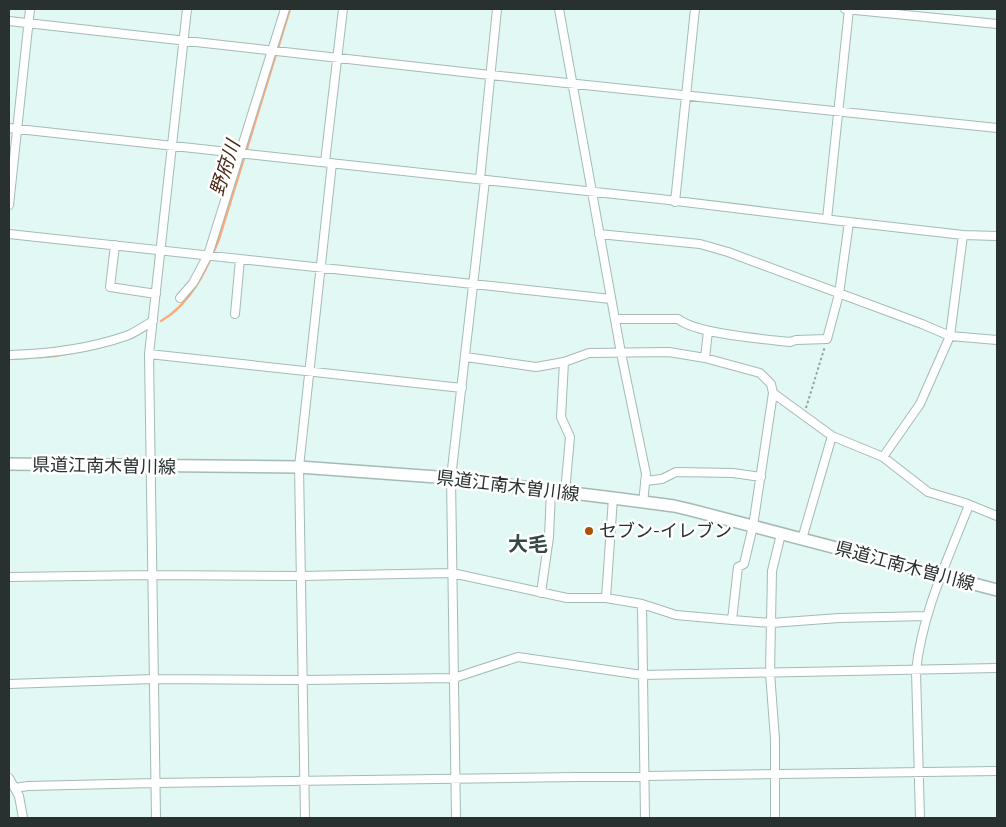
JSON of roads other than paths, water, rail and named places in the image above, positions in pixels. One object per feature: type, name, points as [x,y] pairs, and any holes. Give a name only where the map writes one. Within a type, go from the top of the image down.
[{"type":"main road","name":"県道江南木曽川線","points":[[9,464],[150,467],[299,467],[451,478],[551,490],[674,506],[997,590]]},
{"type":"street","points":[[9,205],[13,128],[30,9]]},
{"type":"street","points":[[156,818],[149,354],[187,9]]},
{"type":"street","points":[[180,298],[212,256],[275,51],[284,9]]},
{"type":"street","points":[[304,818],[299,467],[321,268],[337,58],[343,9]]},
{"type":"street","points":[[456,818],[451,478],[466,357],[497,9]]},
{"type":"street","points":[[559,9],[621,353],[646,474],[643,503]]},
{"type":"street","points":[[675,202],[695,9]]},
{"type":"street","points":[[845,9],[997,24]]},
{"type":"street","points":[[827,219],[849,9]]},
{"type":"street","points":[[9,21],[573,84],[997,128]]},
{"type":"street","points":[[13,128],[963,235],[997,236]]},
{"type":"street","points":[[615,319],[678,319],[684,324],[708,331],[790,342],[796,340],[827,339],[839,294],[849,222]]},
{"type":"street","points":[[9,234],[611,299]]},
{"type":"street","points":[[599,234],[700,244],[728,252],[950,336],[997,340]]},
{"type":"street","points":[[882,457],[920,404],[950,336],[963,235]]},
{"type":"street","points":[[115,246],[110,287],[156,294]]},
{"type":"street","points":[[235,314],[240,259]]},
{"type":"street","points":[[9,355],[49,354],[94,344],[127,336],[153,321]]},
{"type":"street","points":[[705,358],[708,331]]},
{"type":"street","points":[[466,357],[536,367],[564,362],[589,353],[669,352],[705,358],[760,373],[771,384],[773,393],[753,526],[744,564],[738,567],[732,620]]},
{"type":"street","points":[[149,354],[462,388]]},
{"type":"street","points":[[564,362],[561,417],[570,437],[565,492]]},
{"type":"street","points":[[773,393],[832,436],[882,457],[928,492],[997,516]]},
{"type":"street","points":[[802,539],[832,436]]},
{"type":"street","points":[[646,481],[662,479],[676,472],[733,473],[761,477]]},
{"type":"street","points":[[541,593],[549,537],[551,490]]},
{"type":"street","points":[[606,598],[613,498]]},
{"type":"street","points":[[920,818],[916,671],[919,647],[927,616],[941,576],[969,505]]},
{"type":"street","points":[[775,818],[775,739],[770,673],[772,571],[781,534]]},
{"type":"street","points":[[9,577],[152,575],[301,576],[452,573],[566,598],[606,598],[642,604],[676,615],[771,623],[840,618],[927,616]]},
{"type":"street","points":[[642,604],[645,818]]},
{"type":"street","points":[[9,684],[153,679],[454,678],[518,657],[642,675],[997,668]]},
{"type":"street","points":[[15,788],[28,786],[155,783],[997,771]]},
{"type":"street","points":[[9,778],[19,796],[23,818]]},
{"type":"waterway","name":"野府川","points":[[161,321],[172,314],[197,285],[219,239],[290,9]]},
{"type":"waterway","name":"野府川","points":[[40,357],[87,350]]},
{"type":"waterway","name":"野府川","points":[[9,359],[27,358]]},
{"type":"place","name":"セブン-イレブン","points":[[589,531]]},
{"type":"district","name":"大毛","points":[[528,544]]}]
